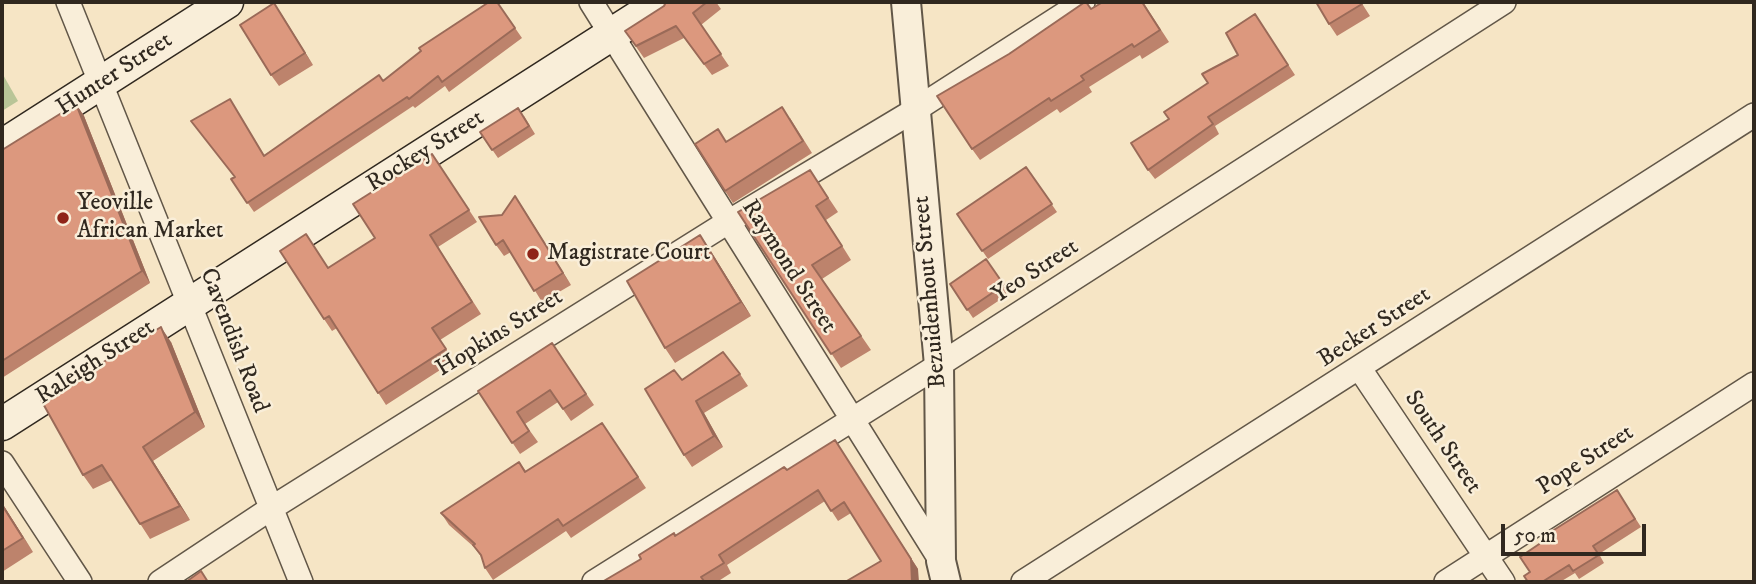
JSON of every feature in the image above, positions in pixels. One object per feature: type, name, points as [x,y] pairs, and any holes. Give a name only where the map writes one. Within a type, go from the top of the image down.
[{"type":"main road","name":"Hunter Street","points":[[2,146],[227,2]]},
{"type":"main road","name":"Rockey Street","points":[[190,302],[662,2]]},
{"type":"main road","name":"Raleigh Street","points":[[2,424],[190,302]]},
{"type":"street","name":"Cavendish Road","points":[[68,2],[300,582]]},
{"type":"street","name":"Raymond Street","points":[[591,2],[727,222],[855,419],[944,571]]},
{"type":"street","name":"Bezuidenhout Street","points":[[906,2],[939,365],[944,571]]},
{"type":"street","name":"Hopkins Street","points":[[160,582],[270,509],[727,222],[915,110],[1083,2]]},
{"type":"street","name":"Yeo Street","points":[[594,582],[855,419],[1504,2]]},
{"type":"street","name":"Becker Street","points":[[1023,582],[1754,115]]},
{"type":"street","name":"South Street","points":[[1360,369],[1503,582]]},
{"type":"street","name":"Pope Street","points":[[1446,582],[1754,384]]},
{"type":"street","points":[[2,463],[80,582]]},
{"type":"green space","points":[[2,73],[18,101],[2,111]]},
{"type":"building","points":[[489,2],[497,2],[515,28],[442,82],[438,76],[409,99],[407,97],[247,203],[231,179],[235,177],[191,121],[230,99],[264,156],[379,75],[383,81],[421,51],[419,48]]},
{"type":"building","points":[[666,2],[707,2],[693,13],[721,54],[704,64],[676,26],[636,46],[625,31],[664,6]]},
{"type":"building","points":[[1085,2],[1091,9],[1103,2],[1142,2],[1160,30],[1081,76],[1084,80],[1051,101],[1049,98],[972,149],[937,96],[1009,54]]},
{"type":"building","points":[[1316,2],[1361,2],[1362,4],[1329,24]]},
{"type":"building","points":[[274,3],[305,53],[271,75],[240,25]]},
{"type":"building","points":[[1255,14],[1288,65],[1208,117],[1213,124],[1148,170],[1131,143],[1169,119],[1164,112],[1208,83],[1202,74],[1238,55],[1226,33]]},
{"type":"building","name":"Yeoville African Market","points":[[76,104],[142,271],[2,361],[2,150]]},
{"type":"building","points":[[782,107],[803,141],[725,191],[695,144],[718,129],[726,142]]},
{"type":"building","points":[[518,108],[529,126],[492,150],[480,132]]},
{"type":"building","points":[[432,154],[469,210],[430,235],[472,302],[432,328],[446,349],[378,393],[329,316],[324,319],[280,251],[306,234],[328,268],[375,238],[353,204]]},
{"type":"building","points":[[1026,167],[1052,204],[982,251],[957,214]]},
{"type":"building","points":[[810,170],[828,198],[816,206],[842,246],[812,265],[861,336],[831,354],[738,212]]},
{"type":"building","name":"Magistrate Court","points":[[515,196],[563,273],[534,291],[503,240],[496,245],[479,217],[502,215]]},
{"type":"building","points":[[700,235],[741,302],[665,348],[627,281]]},
{"type":"building","points":[[986,259],[1004,285],[967,310],[950,284]]},
{"type":"building","points":[[161,327],[195,412],[143,447],[180,506],[140,524],[102,465],[83,475],[41,400]]},
{"type":"building","points":[[552,343],[586,394],[563,409],[550,390],[517,412],[529,431],[512,443],[478,391]]},
{"type":"building","points":[[723,352],[740,374],[696,401],[714,436],[684,455],[645,389],[674,370],[682,380]]},
{"type":"building","points":[[602,423],[638,477],[563,526],[558,519],[485,568],[481,555],[473,545],[475,544],[441,513],[519,462],[525,472]]},
{"type":"building","points":[[835,440],[911,559],[912,582],[845,582],[881,561],[844,502],[831,511],[818,490],[719,555],[724,563],[701,577],[704,581],[602,582],[641,559],[639,555],[674,533],[675,536],[784,467],[787,470]]},
{"type":"building","points":[[1617,490],[1635,519],[1593,546],[1599,555],[1573,571],[1569,565],[1542,582],[1528,582],[1524,576],[1530,572],[1520,557],[1551,536],[1549,533]]},
{"type":"building","points":[[2,505],[23,538],[2,551]]},
{"type":"building","points":[[201,571],[208,582],[186,582]]},
{"type":"place","name":"Yeoville African Market","points":[[63,218]]},
{"type":"place","name":"Magistrate Court","points":[[533,254]]}]
